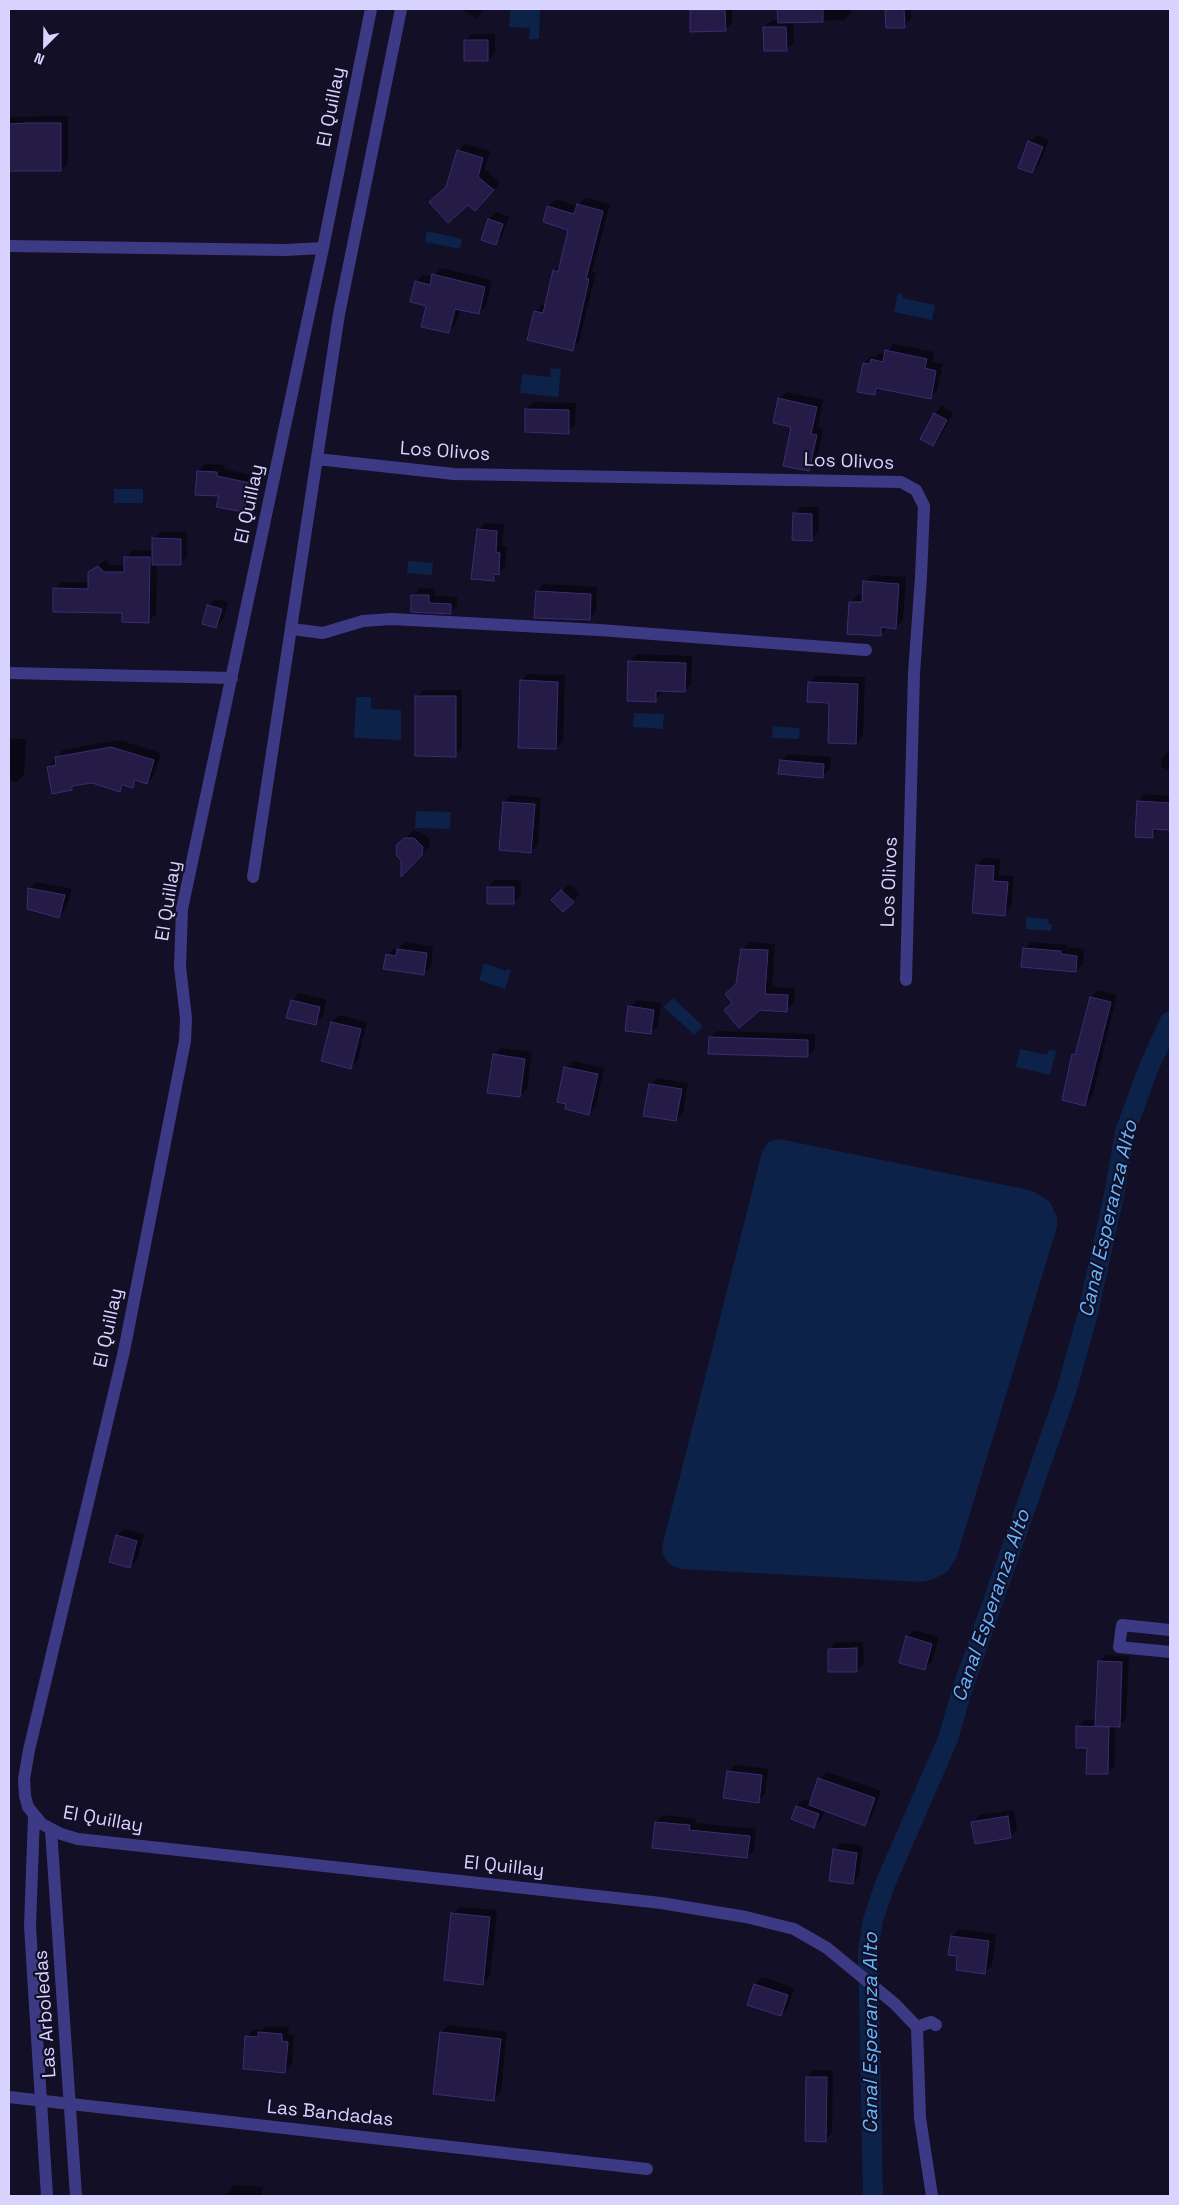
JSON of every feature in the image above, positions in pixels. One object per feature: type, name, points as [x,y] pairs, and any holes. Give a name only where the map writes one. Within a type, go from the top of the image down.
[{"type":"street","name":"El Quillay","points":[[371,9],[323,248],[182,909],[180,957],[186,1018],[185,1041],[124,1351],[29,1750],[24,1779],[25,1796],[34,1816],[51,1830],[78,1839],[722,1912],[794,1929],[827,1948],[859,1973],[895,2004],[917,2027]]},
{"type":"street","points":[[253,877],[339,314],[401,9]]},
{"type":"street","points":[[9,246],[285,250],[323,248]]},
{"type":"street","name":"Los Olivos","points":[[317,459],[454,474],[892,482],[909,485],[916,490],[924,506],[914,673],[906,980]]},
{"type":"street","points":[[292,629],[323,634],[363,621],[391,619],[599,630],[866,650]]},
{"type":"street","points":[[9,673],[232,678]]},
{"type":"street","points":[[1170,1630],[1122,1626],[1119,1647],[1170,1652]]},
{"type":"street","name":"Las Arboledas","points":[[34,1816],[30,1926],[47,2196]]},
{"type":"street","name":"Las Arboledas","points":[[51,1830],[76,2196]]},
{"type":"street","points":[[932,2196],[920,2118],[917,2027],[930,2022],[936,2025]]},
{"type":"street","name":"Las Bandadas","points":[[9,2097],[647,2169]]},
{"type":"water","points":[[510,9],[540,9],[539,39],[529,39],[530,28],[509,27]]},
{"type":"water","points":[[427,231],[462,239],[460,249],[425,242]]},
{"type":"water","points":[[898,293],[903,294],[902,298],[935,305],[932,320],[894,312]]},
{"type":"water","points":[[551,368],[561,369],[558,397],[520,393],[522,374],[550,377]]},
{"type":"water","points":[[114,489],[143,489],[143,503],[114,503]]},
{"type":"water","points":[[408,561],[433,563],[432,575],[407,573]]},
{"type":"water","points":[[356,697],[371,697],[371,709],[401,710],[401,740],[354,738]]},
{"type":"water","points":[[634,713],[664,714],[663,729],[633,727]]},
{"type":"water","points":[[773,726],[800,728],[799,739],[772,738]]},
{"type":"water","points":[[416,811],[451,812],[450,829],[415,828]]},
{"type":"water","points":[[1026,917],[1049,919],[1048,923],[1052,924],[1051,931],[1026,929]]},
{"type":"water","points":[[484,963],[506,971],[507,969],[511,970],[505,989],[479,980]]},
{"type":"water","points":[[673,998],[703,1026],[694,1035],[664,1007]]},
{"type":"water","points":[[1020,1049],[1047,1055],[1049,1050],[1056,1051],[1050,1075],[1016,1067]]},
{"type":"water","points":[[779,1139],[1029,1190],[1050,1202],[1057,1217],[1057,1227],[957,1556],[948,1571],[932,1580],[921,1582],[680,1569],[669,1564],[663,1554],[662,1547],[762,1152],[768,1142]]},
{"type":"building","points":[[777,9],[823,9],[823,22],[778,23]]},
{"type":"building","points":[[904,9],[905,28],[886,28],[885,10]]},
{"type":"building","points":[[690,10],[725,10],[726,31],[690,32]]},
{"type":"building","points":[[763,27],[786,27],[787,51],[764,51]]},
{"type":"building","points":[[464,40],[488,40],[488,61],[464,61]]},
{"type":"building","points":[[61,123],[61,171],[9,171],[9,124]]},
{"type":"building","points":[[1028,141],[1043,147],[1032,173],[1018,168]]},
{"type":"building","points":[[457,150],[483,158],[478,177],[494,190],[475,211],[468,205],[448,223],[429,202],[446,187]]},
{"type":"building","points":[[577,204],[603,211],[586,279],[589,279],[573,351],[527,340],[534,311],[543,313],[553,270],[558,272],[568,230],[543,222],[547,206],[574,214]]},
{"type":"building","points":[[488,219],[503,224],[496,245],[481,240]]},
{"type":"building","points":[[432,274],[485,287],[479,314],[455,309],[449,333],[421,327],[426,306],[410,302],[415,281],[430,285]]},
{"type":"building","points":[[885,350],[927,359],[925,368],[936,371],[931,399],[876,388],[875,395],[857,392],[863,363],[870,364],[871,359],[883,362]]},
{"type":"building","points":[[778,398],[817,407],[811,434],[817,435],[809,471],[783,466],[791,427],[773,423]]},
{"type":"building","points":[[525,409],[569,410],[569,434],[525,432]]},
{"type":"building","points":[[934,413],[947,420],[933,446],[920,439]]},
{"type":"building","points":[[197,471],[217,472],[217,476],[250,483],[244,512],[216,507],[219,496],[195,495]]},
{"type":"building","points":[[793,513],[812,514],[812,541],[792,540]]},
{"type":"building","points":[[477,529],[497,531],[496,552],[500,553],[499,575],[494,574],[494,581],[471,579]]},
{"type":"building","points":[[152,538],[181,539],[181,565],[152,565]]},
{"type":"building","points":[[124,557],[150,557],[149,623],[122,622],[122,613],[53,612],[53,588],[88,589],[88,572],[98,566],[104,572],[124,572]]},
{"type":"building","points":[[863,581],[899,584],[896,629],[881,627],[881,636],[847,634],[849,602],[862,602]]},
{"type":"building","points":[[536,591],[591,594],[590,620],[534,618]]},
{"type":"building","points":[[411,595],[429,595],[429,603],[451,604],[451,614],[411,612]]},
{"type":"building","points":[[207,605],[222,609],[216,628],[202,624]]},
{"type":"building","points":[[628,661],[686,663],[685,692],[656,691],[656,702],[627,701]]},
{"type":"building","points":[[520,680],[558,682],[556,749],[518,748]]},
{"type":"building","points":[[808,682],[858,684],[856,744],[828,743],[829,703],[807,702]]},
{"type":"building","points":[[415,696],[456,696],[456,757],[415,756]]},
{"type":"building","points":[[111,747],[154,760],[147,784],[135,780],[133,788],[122,785],[120,792],[92,783],[72,786],[72,790],[52,794],[47,767],[56,765],[55,757]]},
{"type":"building","points":[[780,760],[824,764],[823,778],[778,774]]},
{"type":"building","points":[[1137,801],[1170,803],[1170,830],[1153,829],[1153,838],[1135,837]]},
{"type":"building","points":[[503,802],[535,804],[531,853],[499,850]]},
{"type":"building","points":[[405,838],[414,838],[423,847],[422,855],[401,877],[401,861],[396,854],[397,844]]},
{"type":"building","points":[[976,865],[994,866],[993,881],[1008,882],[1005,916],[972,913]]},
{"type":"building","points":[[487,887],[514,887],[514,904],[487,904]]},
{"type":"building","points":[[28,888],[65,895],[59,918],[27,909]]},
{"type":"building","points":[[561,890],[574,902],[563,912],[551,900]]},
{"type":"building","points":[[1023,948],[1061,951],[1061,954],[1077,956],[1076,972],[1021,967]]},
{"type":"building","points":[[397,949],[427,953],[424,975],[383,969],[386,954],[396,956]]},
{"type":"building","points":[[741,949],[768,950],[765,994],[788,995],[787,1012],[760,1010],[739,1028],[724,1010],[732,1003],[725,994],[736,984]]},
{"type":"building","points":[[1090,997],[1111,1002],[1085,1106],[1062,1100],[1072,1054],[1075,1055]]},
{"type":"building","points":[[291,1000],[320,1007],[316,1025],[286,1018]]},
{"type":"building","points":[[628,1006],[654,1010],[651,1034],[625,1031]]},
{"type":"building","points":[[331,1022],[361,1029],[351,1069],[321,1061]]},
{"type":"building","points":[[709,1037],[808,1040],[808,1057],[708,1054]]},
{"type":"building","points":[[493,1054],[525,1059],[520,1097],[487,1093]]},
{"type":"building","points":[[564,1067],[598,1074],[589,1115],[565,1109],[566,1104],[557,1102]]},
{"type":"building","points":[[649,1084],[682,1089],[676,1121],[643,1116]]},
{"type":"building","points":[[116,1535],[137,1541],[130,1568],[109,1562]]},
{"type":"building","points":[[906,1636],[932,1644],[925,1670],[899,1663]]},
{"type":"building","points":[[857,1648],[857,1672],[828,1672],[828,1649]]},
{"type":"building","points":[[1098,1661],[1122,1662],[1120,1727],[1095,1726]]},
{"type":"building","points":[[1076,1726],[1109,1727],[1108,1774],[1086,1774],[1087,1748],[1076,1748]]},
{"type":"building","points":[[727,1771],[762,1775],[759,1803],[723,1798]]},
{"type":"building","points":[[818,1778],[875,1798],[865,1826],[809,1805]]},
{"type":"building","points":[[796,1806],[819,1814],[814,1828],[791,1819]]},
{"type":"building","points":[[1008,1816],[1011,1838],[975,1844],[971,1822]]},
{"type":"building","points":[[655,1822],[690,1825],[689,1830],[750,1836],[747,1858],[652,1848]]},
{"type":"building","points":[[833,1849],[857,1853],[853,1884],[829,1881]]},
{"type":"building","points":[[451,1913],[490,1917],[483,1985],[444,1980]]},
{"type":"building","points":[[951,1936],[989,1941],[985,1974],[956,1970],[957,1956],[948,1955]]},
{"type":"building","points":[[754,1984],[788,1995],[781,2016],[747,2005]]},
{"type":"building","points":[[258,2032],[282,2034],[282,2041],[288,2042],[285,2073],[243,2069],[245,2036],[258,2037]]},
{"type":"building","points":[[440,2032],[501,2039],[494,2101],[433,2094]]},
{"type":"building","points":[[806,2077],[827,2077],[826,2142],[805,2141]]},
{"type":"waterway","name":"Canal Esperanza Alto","points":[[873,2196],[868,1951],[873,1920],[885,1884],[948,1739],[962,1690],[1067,1389],[1087,1317],[1114,1195],[1125,1132],[1149,1067],[1170,1021]]}]
